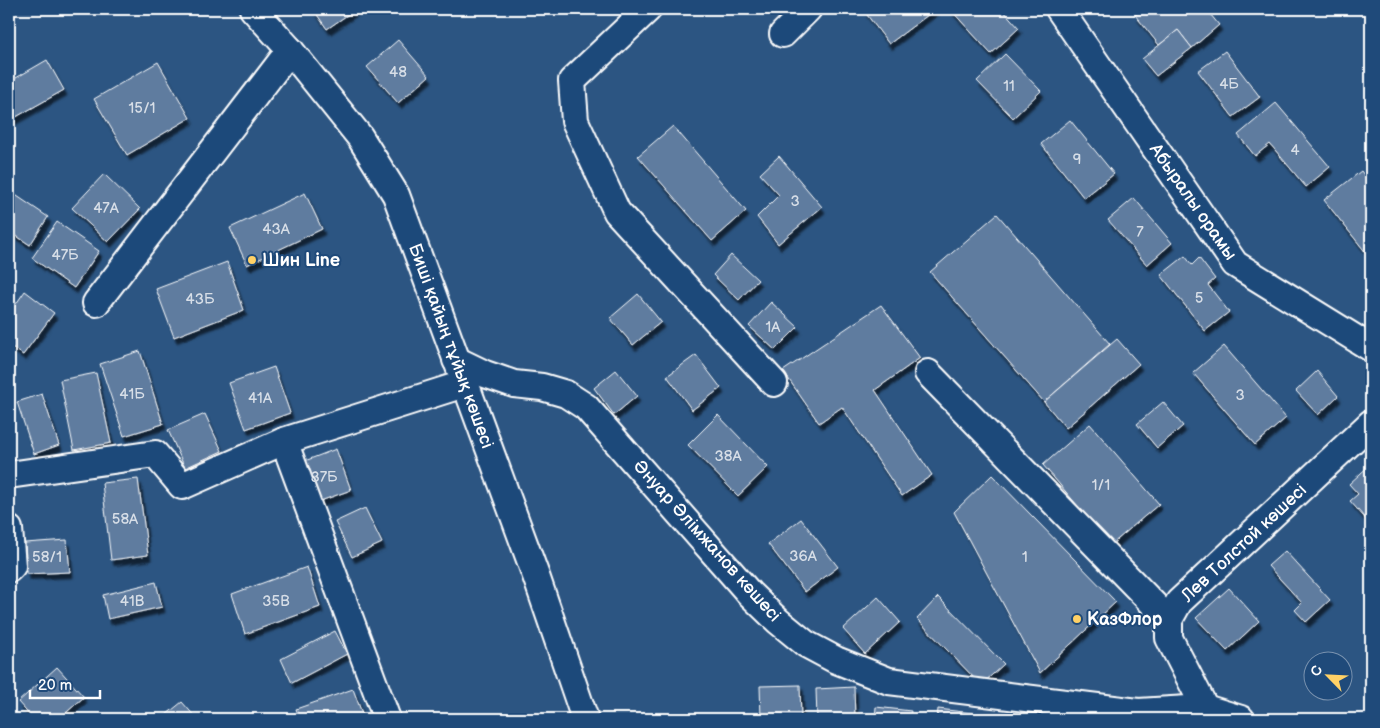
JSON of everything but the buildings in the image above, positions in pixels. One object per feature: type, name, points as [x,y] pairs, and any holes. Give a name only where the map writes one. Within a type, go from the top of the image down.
[{"type":"street","name":"Биші қайың тұйық көшесі","points":[[253,9],[290,50],[360,137],[396,196],[536,576],[585,719]]},
{"type":"street","points":[[648,9],[572,81],[575,121],[617,212],[774,383]]},
{"type":"street","points":[[783,34],[808,9]]},
{"type":"street","name":"Абыралы орамы","points":[[1059,9],[1235,264],[1371,348]]},
{"type":"street","points":[[96,303],[290,50]]},
{"type":"street","points":[[9,475],[155,454],[182,486],[284,441],[460,372]]},
{"type":"street","name":"Әнуар Әлімжанов көшесі","points":[[460,372],[485,374],[514,384],[542,387],[566,394],[586,407],[748,593],[806,644],[836,660],[889,681],[1138,712],[1205,708],[1241,719]]},
{"type":"street","points":[[928,373],[1169,620]]},
{"type":"street","name":"Лев Толстой көшесі","points":[[1205,708],[1169,638],[1169,620],[1179,602],[1371,423]]},
{"type":"street","points":[[284,441],[387,719]]},
{"type":"street","points":[[9,529],[12,566],[9,569]]},
{"type":"place","name":"Шин Line","points":[[252,260]]},
{"type":"place","name":"КазФлор","points":[[1077,619]]}]
